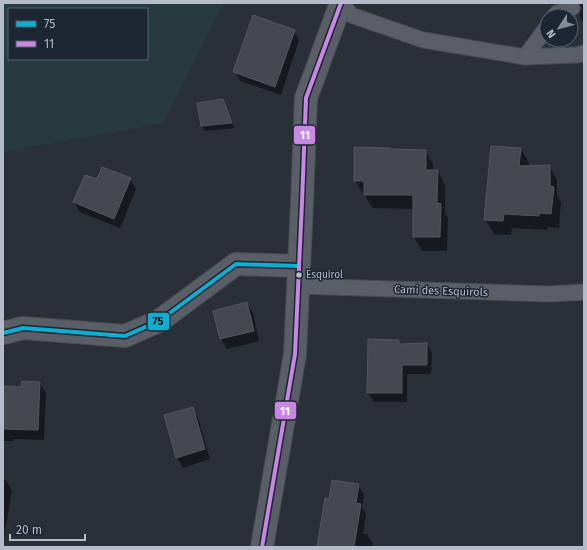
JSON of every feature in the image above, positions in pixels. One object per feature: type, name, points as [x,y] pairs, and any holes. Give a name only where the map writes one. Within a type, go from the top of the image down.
[{"type":"street","points":[[262,547],[295,354],[306,98],[341,3]]},
{"type":"street","points":[[3,333],[23,328],[125,336],[159,321],[236,264],[299,276]]},
{"type":"lane","points":[[341,3],[351,15],[423,40],[525,57],[577,55],[584,53]]},
{"type":"lane","points":[[525,57],[539,38]]},
{"type":"lane","name":"Cami des Esquirols","points":[[299,276],[550,294],[584,292]]},
{"type":"green space","points":[[3,3],[224,3],[164,123],[3,152]]},
{"type":"building","points":[[253,15],[295,30],[275,87],[233,72]]},
{"type":"building","points":[[223,99],[232,123],[201,126],[197,103]]},
{"type":"building","points":[[491,146],[521,148],[519,166],[550,165],[550,186],[554,187],[551,214],[539,213],[539,216],[504,214],[503,221],[484,220]]},
{"type":"building","points":[[354,147],[426,150],[426,170],[438,170],[437,203],[441,204],[440,237],[413,237],[413,195],[364,195],[364,181],[354,181]]},
{"type":"building","points":[[102,167],[131,178],[114,219],[73,202],[85,175],[97,179]]},
{"type":"building","points":[[247,302],[254,331],[220,339],[213,311]]},
{"type":"building","points":[[368,339],[399,340],[399,344],[427,343],[427,365],[402,365],[402,393],[367,393]]},
{"type":"building","points":[[22,381],[40,382],[38,430],[3,429],[3,386],[21,387]]},
{"type":"building","points":[[193,407],[205,449],[176,458],[164,415]]},
{"type":"building","points":[[332,480],[359,484],[356,503],[361,504],[354,547],[317,547],[325,498],[329,499]]},
{"type":"transit line","name":"11","points":[[262,547],[295,354],[306,98],[341,3]]},
{"type":"transit line","name":"75","points":[[3,333],[23,328],[125,336],[159,321],[236,264],[299,266]]},
{"type":"place","name":"Esquirol","points":[[299,275]]}]
